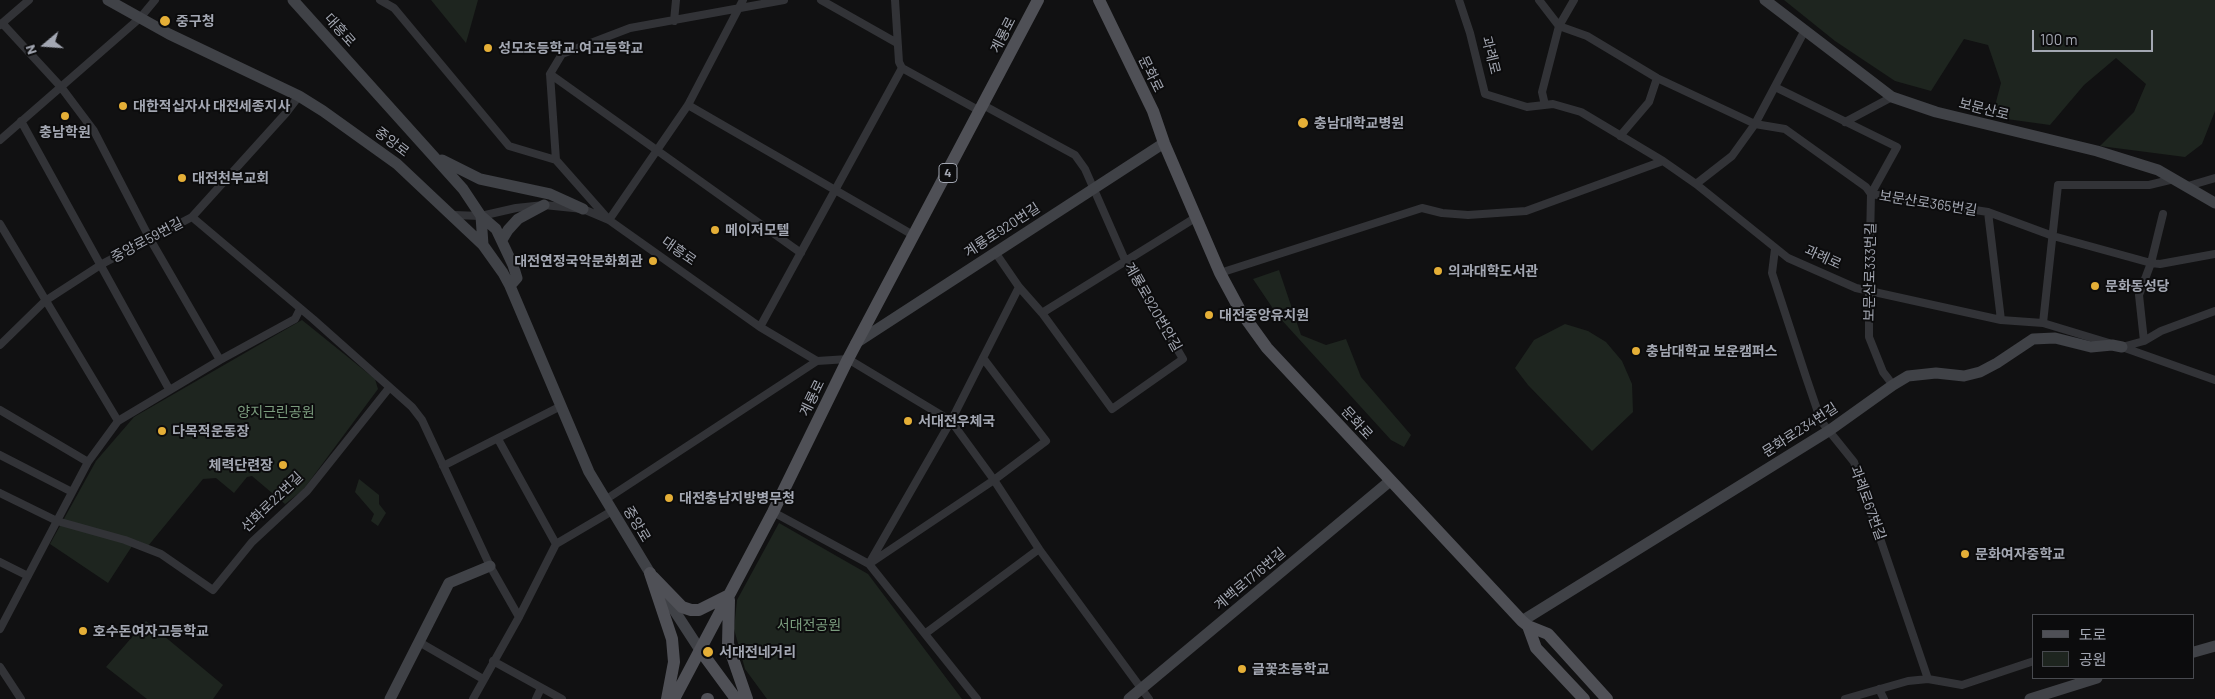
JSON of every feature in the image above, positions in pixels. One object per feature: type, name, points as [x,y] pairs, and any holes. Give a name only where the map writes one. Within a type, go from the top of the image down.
[{"type":"main road","name":"중앙로","points":[[108,0],[218,58],[299,96],[397,164],[454,215],[483,245],[504,273],[589,472],[650,573],[700,650]]},
{"type":"main road","name":"대흥로","points":[[293,0],[432,154],[462,189],[481,216]]},
{"type":"main road","name":"문화로","points":[[1099,0],[1152,111],[1195,218],[1220,273],[1241,312],[1267,348],[1525,624],[1536,648],[1584,699]]},
{"type":"main road","name":"보문산로","points":[[1765,0],[1892,97],[1936,112],[2098,151],[2158,170],[2215,202]]},
{"type":"main road","name":"계룡로","points":[[674,699],[773,512],[856,343],[1039,1]]},
{"type":"main road","name":"계룡로920번길","points":[[856,343],[1164,143]]},
{"type":"main road","points":[[432,154],[480,179],[550,194],[583,210]]},
{"type":"main road","points":[[502,240],[518,219],[544,204]]},
{"type":"main road","points":[[481,216],[496,229],[502,240],[517,278],[510,286]]},
{"type":"main road","points":[[481,216],[483,245]]},
{"type":"main road","name":"문화로234번길","points":[[1525,624],[1830,430],[1908,376],[1936,373],[1964,376],[1980,372],[2034,339],[2055,338],[2091,347],[2117,346]]},
{"type":"main road","name":"계백로1716번길","points":[[1128,699],[1146,694],[1390,481]]},
{"type":"main road","points":[[390,699],[449,583],[492,569]]},
{"type":"main road","points":[[650,573],[682,607],[691,610],[699,610],[729,595],[728,644],[746,699]]},
{"type":"main road","points":[[650,573],[672,639],[674,662],[667,699]]},
{"type":"main road","name":"문화로","points":[[1525,624],[1548,634],[1607,699]]},
{"type":"main road","points":[[2195,652],[2215,646]]},
{"type":"main road","points":[[700,650],[736,699]]},
{"type":"main road","points":[[2030,699],[2077,680]]},
{"type":"street","points":[[29,0],[1,24],[61,87],[94,131],[150,239],[220,360]]},
{"type":"street","points":[[0,140],[140,18],[155,0]]},
{"type":"street","points":[[380,0],[394,8],[509,146],[556,160],[609,220],[688,105],[743,0]]},
{"type":"street","points":[[674,21],[676,0]]},
{"type":"street","points":[[556,160],[550,74],[562,54],[630,28],[784,0]]},
{"type":"street","points":[[821,0],[897,43]]},
{"type":"street","points":[[895,0],[897,43],[899,62],[902,68],[982,108]]},
{"type":"street","name":"과례로","points":[[1459,0],[1470,33],[1485,94],[1527,107],[1553,104],[1581,112],[1663,161],[1696,184],[1788,258],[1856,288],[2001,320],[2043,322],[2093,337],[2215,380]]},
{"type":"street","points":[[1539,0],[1559,26]]},
{"type":"street","points":[[1545,105],[1542,92],[1559,26],[1574,0]]},
{"type":"street","name":"보문산로365번길","points":[[1559,26],[1587,36],[1657,78],[1755,124],[1785,129],[1866,187],[1871,194],[1988,212],[2053,236],[2151,263],[2160,264],[2215,254]]},
{"type":"street","points":[[1696,184],[1732,156],[1755,124],[1806,30]]},
{"type":"street","points":[[760,327],[902,68]]},
{"type":"street","points":[[550,74],[801,253]]},
{"type":"street","points":[[1620,136],[1649,102],[1657,78]]},
{"type":"street","name":"보문산로333번길","points":[[1775,87],[1897,147],[1871,194],[1869,290],[1869,337],[1883,372],[1893,385]]},
{"type":"street","name":"중앙로59번길","points":[[0,345],[45,301],[102,264],[192,217],[286,113],[299,96]]},
{"type":"street","points":[[1845,122],[1892,97]]},
{"type":"street","points":[[688,105],[913,235]]},
{"type":"street","name":"계룡로920번안길","points":[[982,108],[1075,155],[1084,169],[1125,260],[1183,359],[1112,409],[1042,313],[1019,287],[995,252]]},
{"type":"street","points":[[21,121],[102,264],[170,390]]},
{"type":"street","points":[[1220,273],[1422,208],[1442,213],[1468,214],[1526,211],[1663,161]]},
{"type":"street","points":[[2188,186],[2215,178]]},
{"type":"street","points":[[2043,322],[2058,185],[2148,185],[2174,179]]},
{"type":"street","name":"대흥로","points":[[481,216],[544,204],[583,210],[609,220],[760,327],[817,361]]},
{"type":"street","points":[[1988,212],[2001,320]]},
{"type":"street","points":[[2144,341],[2139,295],[2151,263],[2163,214]]},
{"type":"street","points":[[454,215],[481,216]]},
{"type":"street","points":[[192,217],[412,406],[422,420],[492,569],[519,617]]},
{"type":"street","points":[[1042,313],[1195,218]]},
{"type":"street","points":[[0,224],[118,421]]},
{"type":"street","name":"과례로67번길","points":[[1776,249],[1772,273],[1782,309],[1822,421],[1854,462],[1928,679]]},
{"type":"street","points":[[869,564],[951,421],[1019,287]]},
{"type":"street","points":[[0,629],[88,462],[118,421],[220,360],[295,320],[300,309]]},
{"type":"street","points":[[2117,346],[2144,341],[2161,331],[2215,311]]},
{"type":"street","points":[[869,564],[994,480],[1046,441],[983,358]]},
{"type":"street","points":[[605,500],[817,361],[848,359],[951,421],[994,480],[1039,549],[1146,694]]},
{"type":"street","name":"선화로22번길","points":[[57,521],[125,540],[161,554],[214,590],[252,542],[307,492],[389,388]]},
{"type":"street","points":[[443,466],[561,406]]},
{"type":"street","points":[[0,410],[88,462]]},
{"type":"street","points":[[498,439],[556,544]]},
{"type":"street","points":[[0,456],[72,492]]},
{"type":"street","points":[[0,493],[57,521]]},
{"type":"street","points":[[472,699],[519,617],[556,544],[612,511]]},
{"type":"street","points":[[773,512],[869,564],[977,699]]},
{"type":"street","points":[[926,633],[1039,549]]},
{"type":"street","points":[[0,562],[28,576]]},
{"type":"street","points":[[419,642],[483,679]]},
{"type":"street","points":[[493,661],[562,699]]},
{"type":"street","points":[[1845,699],[1908,681],[1928,679],[1962,685],[2032,661]]},
{"type":"street","points":[[0,667],[21,699]]},
{"type":"street","points":[[536,699],[541,688]]},
{"type":"street","points":[[1879,689],[1884,699]]},
{"type":"green space","points":[[431,0],[478,0],[466,43]]},
{"type":"green space","points":[[1784,0],[2215,0],[2215,111],[2202,144],[2185,157],[2100,146],[2134,112],[2146,84],[2116,58],[2084,85],[2050,125],[1992,117],[2001,83],[1988,45],[1964,39],[1931,91],[1895,81],[1835,41]]},
{"type":"green space","points":[[1279,270],[1301,335],[1326,345],[1346,339],[1361,377],[1411,435],[1404,447],[1391,440],[1278,316],[1253,279]]},
{"type":"green space","name":"양지근린공원","points":[[302,320],[375,379],[378,389],[303,490],[285,504],[252,476],[247,477],[234,493],[216,478],[203,479],[148,546],[136,540],[108,583],[50,544],[96,461],[134,417]]},
{"type":"green space","points":[[1565,324],[1588,331],[1606,342],[1622,361],[1632,384],[1633,412],[1592,451],[1528,385],[1515,368],[1534,340]]},
{"type":"green space","points":[[359,479],[379,495],[379,504],[386,513],[378,526],[371,521],[374,514],[355,492]]},
{"type":"green space","name":"서대전공원","points":[[779,523],[868,574],[962,699],[767,699],[745,669],[734,629],[737,600]]},
{"type":"green space","points":[[146,621],[223,685],[213,699],[147,699],[106,667]]},
{"type":"place","name":"중구청","points":[[165,21]]},
{"type":"place","name":"성모초등학교.여고등학교","points":[[488,48]]},
{"type":"place","name":"대한적십자사 대전세종지사","points":[[123,106]]},
{"type":"place","name":"충남학원","points":[[65,116]]},
{"type":"place","name":"충남대학교병원","points":[[1303,123]]},
{"type":"place","name":"대전천부교회","points":[[182,178]]},
{"type":"place","name":"메이저모텔","points":[[715,230]]},
{"type":"place","name":"대전연정국악문화회관","points":[[653,261]]},
{"type":"place","name":"의과대학도서관","points":[[1438,271]]},
{"type":"place","name":"문화동성당","points":[[2095,286]]},
{"type":"place","name":"대전중앙유치원","points":[[1209,315]]},
{"type":"place","name":"충남대학교 보운캠퍼스","points":[[1636,351]]},
{"type":"place","name":"서대전우체국","points":[[908,421]]},
{"type":"place","name":"다목적운동장","points":[[162,431]]},
{"type":"place","name":"체력단련장","points":[[283,465]]},
{"type":"place","name":"대전충남지방병무청","points":[[669,498]]},
{"type":"place","name":"문화여자중학교","points":[[1965,554]]},
{"type":"place","name":"호수돈여자고등학교","points":[[83,631]]},
{"type":"place","name":"서대전네거리","points":[[708,652]]},
{"type":"place","name":"글꽃초등학교","points":[[1242,669]]}]
